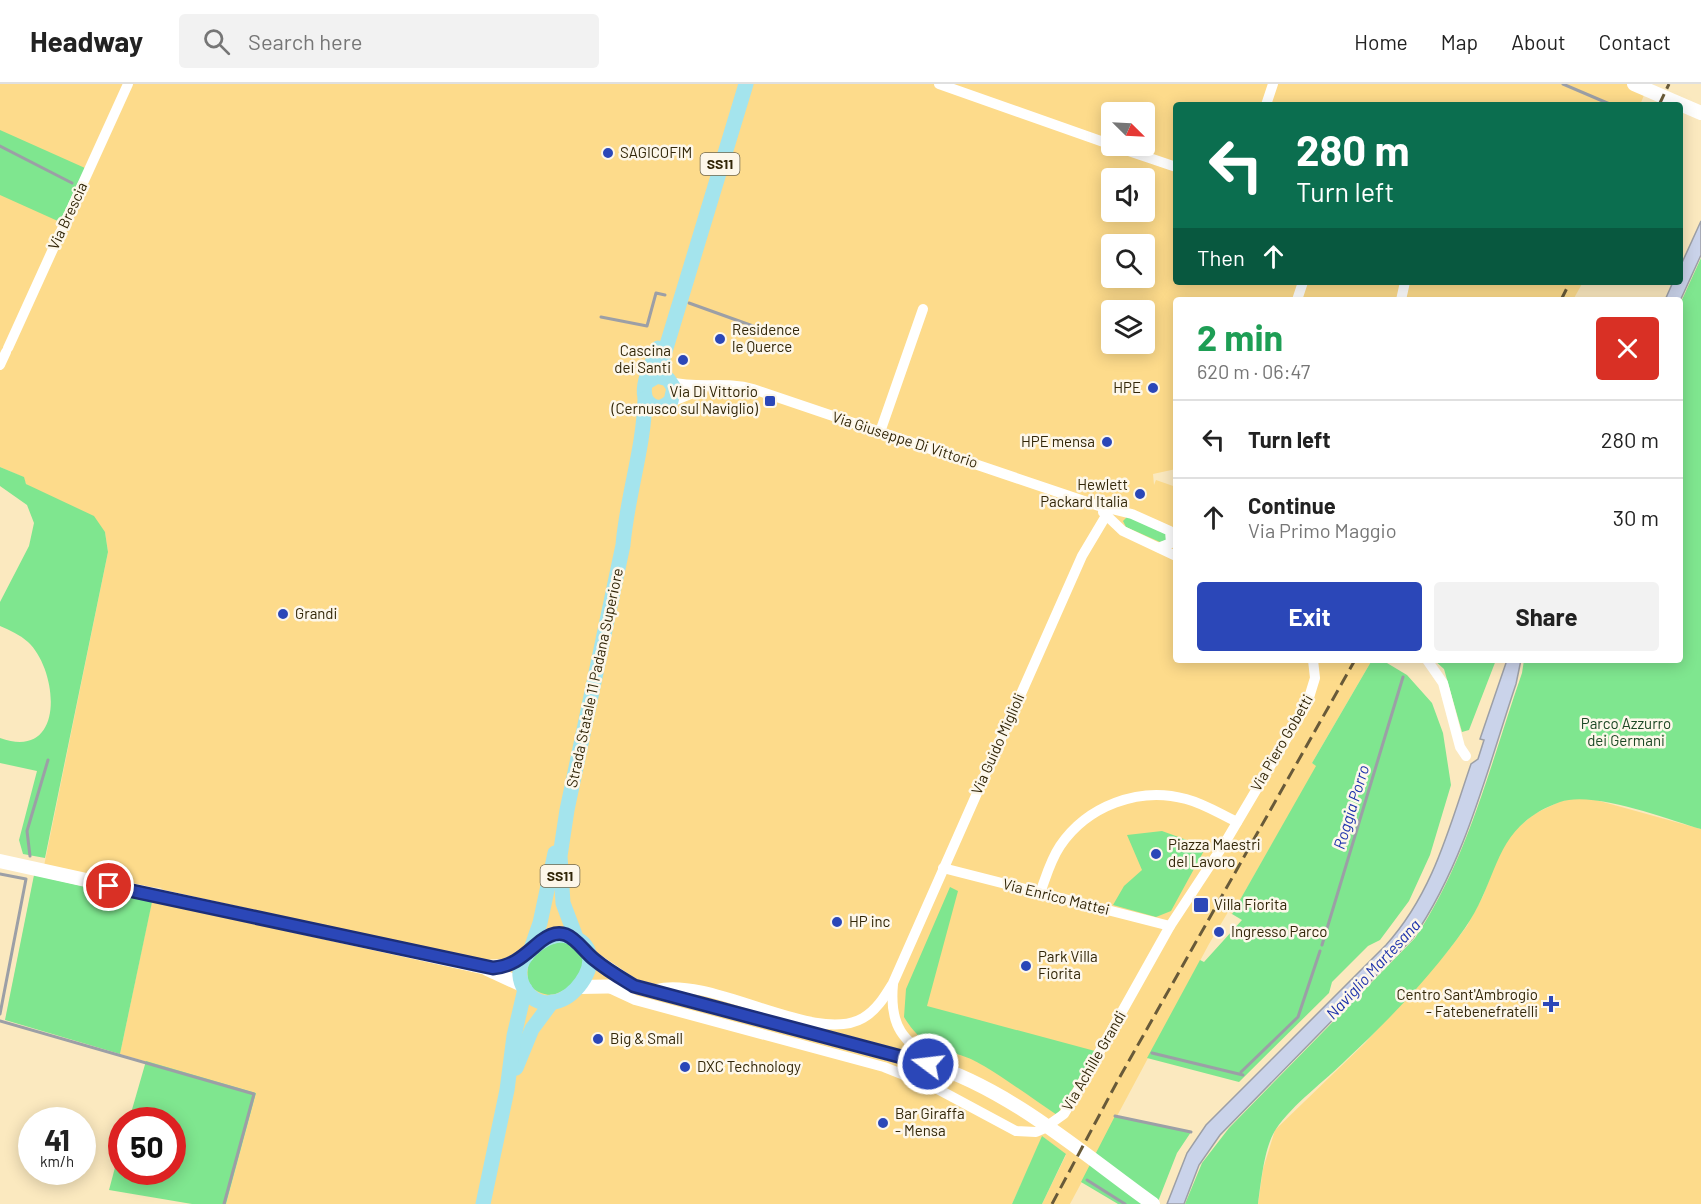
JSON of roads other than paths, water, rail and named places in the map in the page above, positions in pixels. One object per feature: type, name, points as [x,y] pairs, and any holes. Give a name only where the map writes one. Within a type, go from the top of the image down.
[{"type":"main road","name":"Strada Statale 11 Padana Superiore","points":[[528,954],[540,923],[548,878],[567,810],[624,546],[635,516],[653,426],[674,393],[668,380],[663,358],[746,84]]},
{"type":"main road","points":[[1634,84],[1675,102]]},
{"type":"main road","points":[[1683,105],[1701,113]]},
{"type":"main road","name":"Strada Statale 11 Padana Superiore","points":[[624,546],[625,514],[644,421],[644,391],[682,272],[696,244]]},
{"type":"main road","points":[[647,382],[655,377],[668,380]]},
{"type":"main road","points":[[645,399],[650,404],[665,405]]},
{"type":"main road","name":"Strada Statale 11 Padana Superiore","points":[[567,810],[560,856],[561,892],[566,915],[577,940]]},
{"type":"main road","points":[[0,861],[482,967],[524,987],[537,1000],[552,1002]]},
{"type":"main road","points":[[482,967],[505,966],[528,954],[551,936],[564,935],[577,940]]},
{"type":"main road","name":"SS11","points":[[577,940],[588,955]]},
{"type":"main road","name":"SS11","points":[[483,1204],[506,1096],[514,1036],[524,987],[520,970],[528,954]]},
{"type":"main road","points":[[580,987],[589,972],[588,955]]},
{"type":"main road","points":[[588,955],[634,986],[649,991],[948,1070],[994,1092],[1153,1204]]},
{"type":"main road","points":[[580,987],[634,986]]},
{"type":"main road","name":"SS11","points":[[506,1096],[528,1036],[552,1002],[580,987]]},
{"type":"street","name":"Via Brescia","points":[[0,365],[128,84]]},
{"type":"street","points":[[939,84],[1101,141]]},
{"type":"street","points":[[1267,102],[1273,84]]},
{"type":"street","points":[[1144,156],[1173,166]]},
{"type":"street","points":[[880,432],[923,309]]},
{"type":"street","name":"Via Giuseppe Di Vittorio","points":[[668,380],[714,386],[737,385],[753,389],[1094,504],[1108,512],[1121,529],[1172,540]]},
{"type":"street","name":"Via Giuseppe Di Vittorio","points":[[665,405],[714,386]]},
{"type":"street","name":"Via Giuseppe Di Vittorio","points":[[1108,512],[1129,513],[1172,540]]},
{"type":"street","name":"Via Guido Miglioli","points":[[893,983],[1082,556],[1108,512]]},
{"type":"street","points":[[1121,529],[1119,519],[1129,513]]},
{"type":"street","name":"Via Piero Gobetti","points":[[1170,926],[1237,822],[1309,699],[1315,678],[1312,663]]},
{"type":"street","points":[[1429,663],[1443,683],[1460,747],[1466,756]]},
{"type":"street","points":[[1040,893],[1049,865],[1065,839],[1090,816],[1118,801],[1145,796],[1173,796],[1202,804],[1237,822]]},
{"type":"street","name":"Via Enrico Mattei","points":[[943,868],[1170,926]]},
{"type":"street","name":"Via Achille Grandi","points":[[606,987],[635,1000],[884,1067],[932,1086],[1005,1126],[1025,1132],[1036,1132],[1064,1114],[1170,926]]},
{"type":"street","points":[[649,991],[686,988],[839,1026],[867,1015],[884,998],[893,983]]},
{"type":"street","points":[[893,983],[893,1012],[901,1035],[922,1053],[948,1070]]},
{"type":"water","points":[[1701,221],[1701,255],[1682,297],[1666,297],[1672,285],[1683,285],[1683,260]]},
{"type":"water","name":"Naviglio Martesana","points":[[1506,663],[1520,663],[1516,684],[1461,847],[1447,879],[1413,938],[1220,1135],[1199,1165],[1184,1204],[1167,1204],[1187,1153],[1206,1125],[1386,945],[1402,925],[1428,882],[1438,859],[1471,764],[1478,759],[1484,740],[1480,739]]},
{"type":"waterway","name":"Roggia Porro","points":[[1563,84],[1605,102]]},
{"type":"waterway","points":[[0,146],[72,183]]},
{"type":"waterway","points":[[601,317],[647,326],[656,293],[665,295]]},
{"type":"waterway","points":[[689,303],[753,326]]},
{"type":"waterway","name":"Roggia Porro","points":[[1322,945],[1403,677]]},
{"type":"waterway","points":[[30,856],[27,831],[48,760]]},
{"type":"waterway","points":[[0,874],[26,879],[0,1014]]},
{"type":"waterway","name":"Roggia Porro","points":[[1241,1072],[1298,1017],[1320,951]]},
{"type":"waterway","points":[[0,1021],[254,1094],[224,1204]]},
{"type":"waterway","points":[[1152,1053],[1243,1075]]},
{"type":"waterway","points":[[1115,1116],[1191,1132]]},
{"type":"waterway","points":[[1087,1180],[1125,1204]]},
{"type":"railway","points":[[1660,102],[1669,84]]},
{"type":"railway","points":[[1562,297],[1568,285]]},
{"type":"railway","points":[[1052,1204],[1117,1082],[1353,663]]},
{"type":"place","name":"SAGICOFIM","points":[[608,153]]},
{"type":"place","name":"Residence le Querce","points":[[720,339]]},
{"type":"place","name":"Cascina dei Santi","points":[[683,360]]},
{"type":"place","name":"HPE","points":[[1153,388]]},
{"type":"place","name":"Via Di Vittorio (Cernusco sul Naviglio)","points":[[770,401]]},
{"type":"place","name":"HPE mensa","points":[[1107,442]]},
{"type":"place","name":"Hewlett Packard Italia","points":[[1140,494]]},
{"type":"place","name":"Grandi","points":[[283,614]]},
{"type":"place","name":"Piazza Maestri del Lavoro","points":[[1156,854]]},
{"type":"place","name":"Villa Fiorita","points":[[1201,905]]},
{"type":"place","name":"HP inc","points":[[837,922]]},
{"type":"place","name":"Ingresso Parco","points":[[1219,932]]},
{"type":"place","name":"Park Villa Fiorita","points":[[1026,966]]},
{"type":"place","name":"Centro Sant'Ambrogio - Fatebenefratelli","points":[[1551,1004]]},
{"type":"place","name":"Big & Small","points":[[598,1039]]},
{"type":"place","name":"DXC Technology","points":[[685,1067]]},
{"type":"place","name":"Bar Giraffa - Mensa","points":[[883,1123]]},
{"type":"park label","name":"Parco Azzurro dei Germani","points":[[1626,732]]}]
